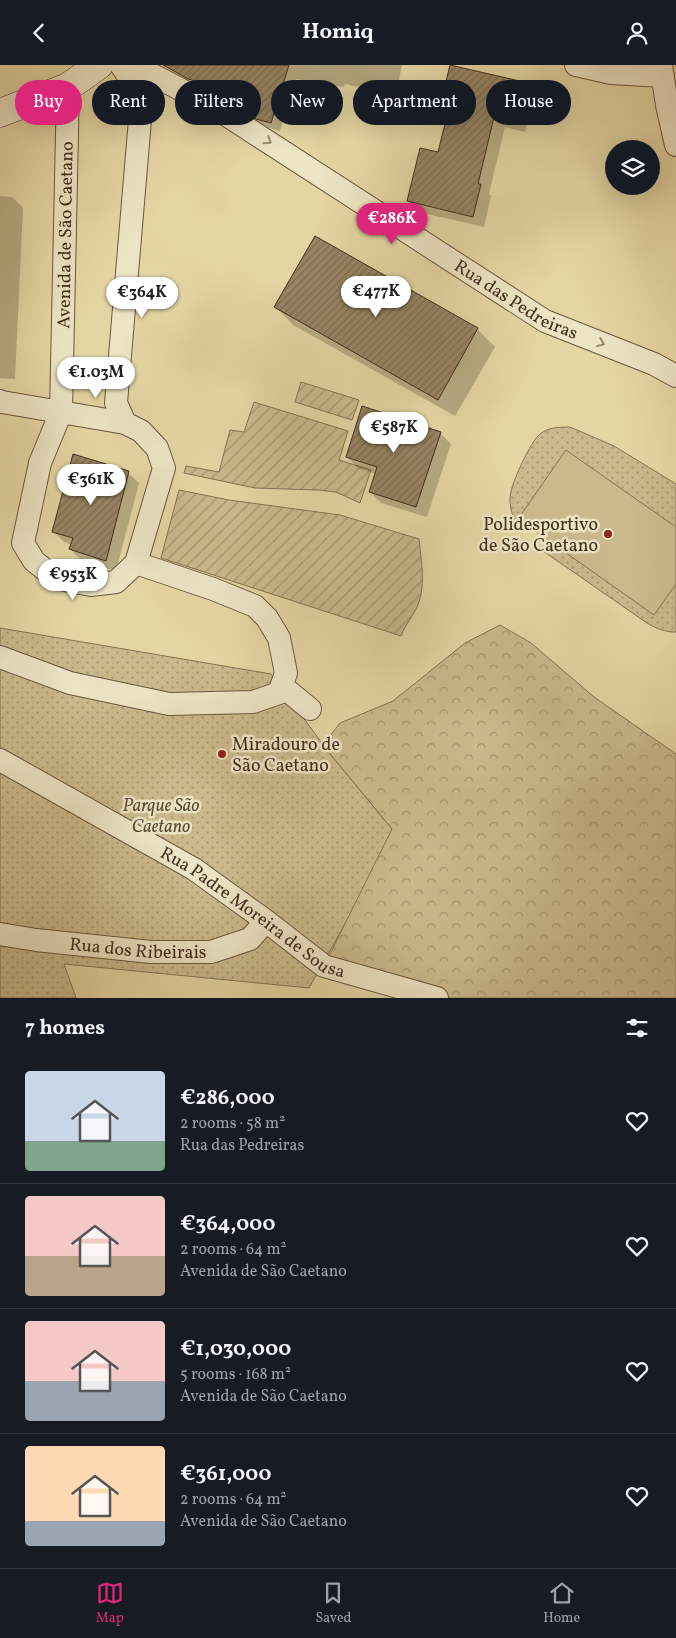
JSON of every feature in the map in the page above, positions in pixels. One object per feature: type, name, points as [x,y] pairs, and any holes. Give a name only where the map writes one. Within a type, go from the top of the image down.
[{"type":"main road","points":[[78,80],[99,65]]},
{"type":"main road","points":[[0,113],[15,107]]},
{"type":"street","points":[[121,65],[142,96],[116,403],[125,423]]},
{"type":"street","name":"Rua das Pedreiras","points":[[134,65],[214,107],[545,321],[654,364],[676,376]]},
{"type":"street","points":[[576,65],[611,73],[662,70],[676,145]]},
{"type":"street","name":"Avenida de São Caetano","points":[[67,125],[61,412],[40,463],[23,543],[34,561],[49,573],[65,580],[91,585],[116,582],[136,563]]},
{"type":"street","points":[[0,401],[125,423],[141,431],[158,449],[164,468],[136,563],[213,589],[255,606],[267,618],[280,638],[286,673],[279,693],[253,702],[169,704],[70,683],[0,657]]},
{"type":"street","points":[[282,686],[310,709]]},
{"type":"street","name":"Rua Padre Moreira de Sousa","points":[[0,760],[194,869],[324,966],[437,998]]},
{"type":"street","name":"Rua dos Ribeirais","points":[[0,934],[36,941],[151,952],[210,952],[250,939],[266,921]]},
{"type":"green space","points":[[301,382],[359,400],[352,420],[295,402]]},
{"type":"green space","points":[[254,402],[348,431],[339,460],[371,470],[360,503],[336,492],[255,488],[184,473],[186,466],[219,472],[230,430],[244,432]]},
{"type":"green space","name":"Polidesportivo de São Caetano","points":[[570,427],[614,446],[676,484],[676,632],[661,630],[647,623],[543,551],[549,540],[519,519],[515,523],[510,496],[512,486],[527,452],[536,438],[543,432],[555,428]]},
{"type":"green space","name":"Polidesportivo de São Caetano","points":[[566,450],[676,527],[676,584],[654,615],[518,519]]},
{"type":"green space","points":[[179,490],[229,500],[340,515],[419,539],[422,589],[418,605],[401,636],[161,558]]},
{"type":"green space","points":[[500,625],[531,643],[594,697],[676,754],[676,998],[437,998],[324,966],[392,829],[323,745],[340,723],[393,701],[465,643]]},
{"type":"green space","name":"Parque São Caetano","points":[[0,628],[271,674],[330,754],[392,829],[373,874],[309,988],[64,964],[76,998],[0,998]]},
{"type":"building","points":[[163,65],[289,65],[284,80],[271,80],[271,123],[261,120],[261,80],[188,79]]},
{"type":"building","points":[[450,65],[515,80],[486,80],[486,125],[492,125],[478,184],[481,184],[473,217],[407,201],[420,148],[438,152],[445,125],[476,125],[476,80],[446,80]]},
{"type":"building","points":[[315,236],[478,328],[438,400],[274,307]]},
{"type":"building","points":[[362,406],[441,432],[416,507],[369,492],[377,467],[346,457]]},
{"type":"building","points":[[73,454],[129,471],[106,561],[69,549],[73,538],[52,532]]},
{"type":"place","name":"Polidesportivo de São Caetano","points":[[608,534]]},
{"type":"place","name":"Miradouro de São Caetano","points":[[222,754]]}]
